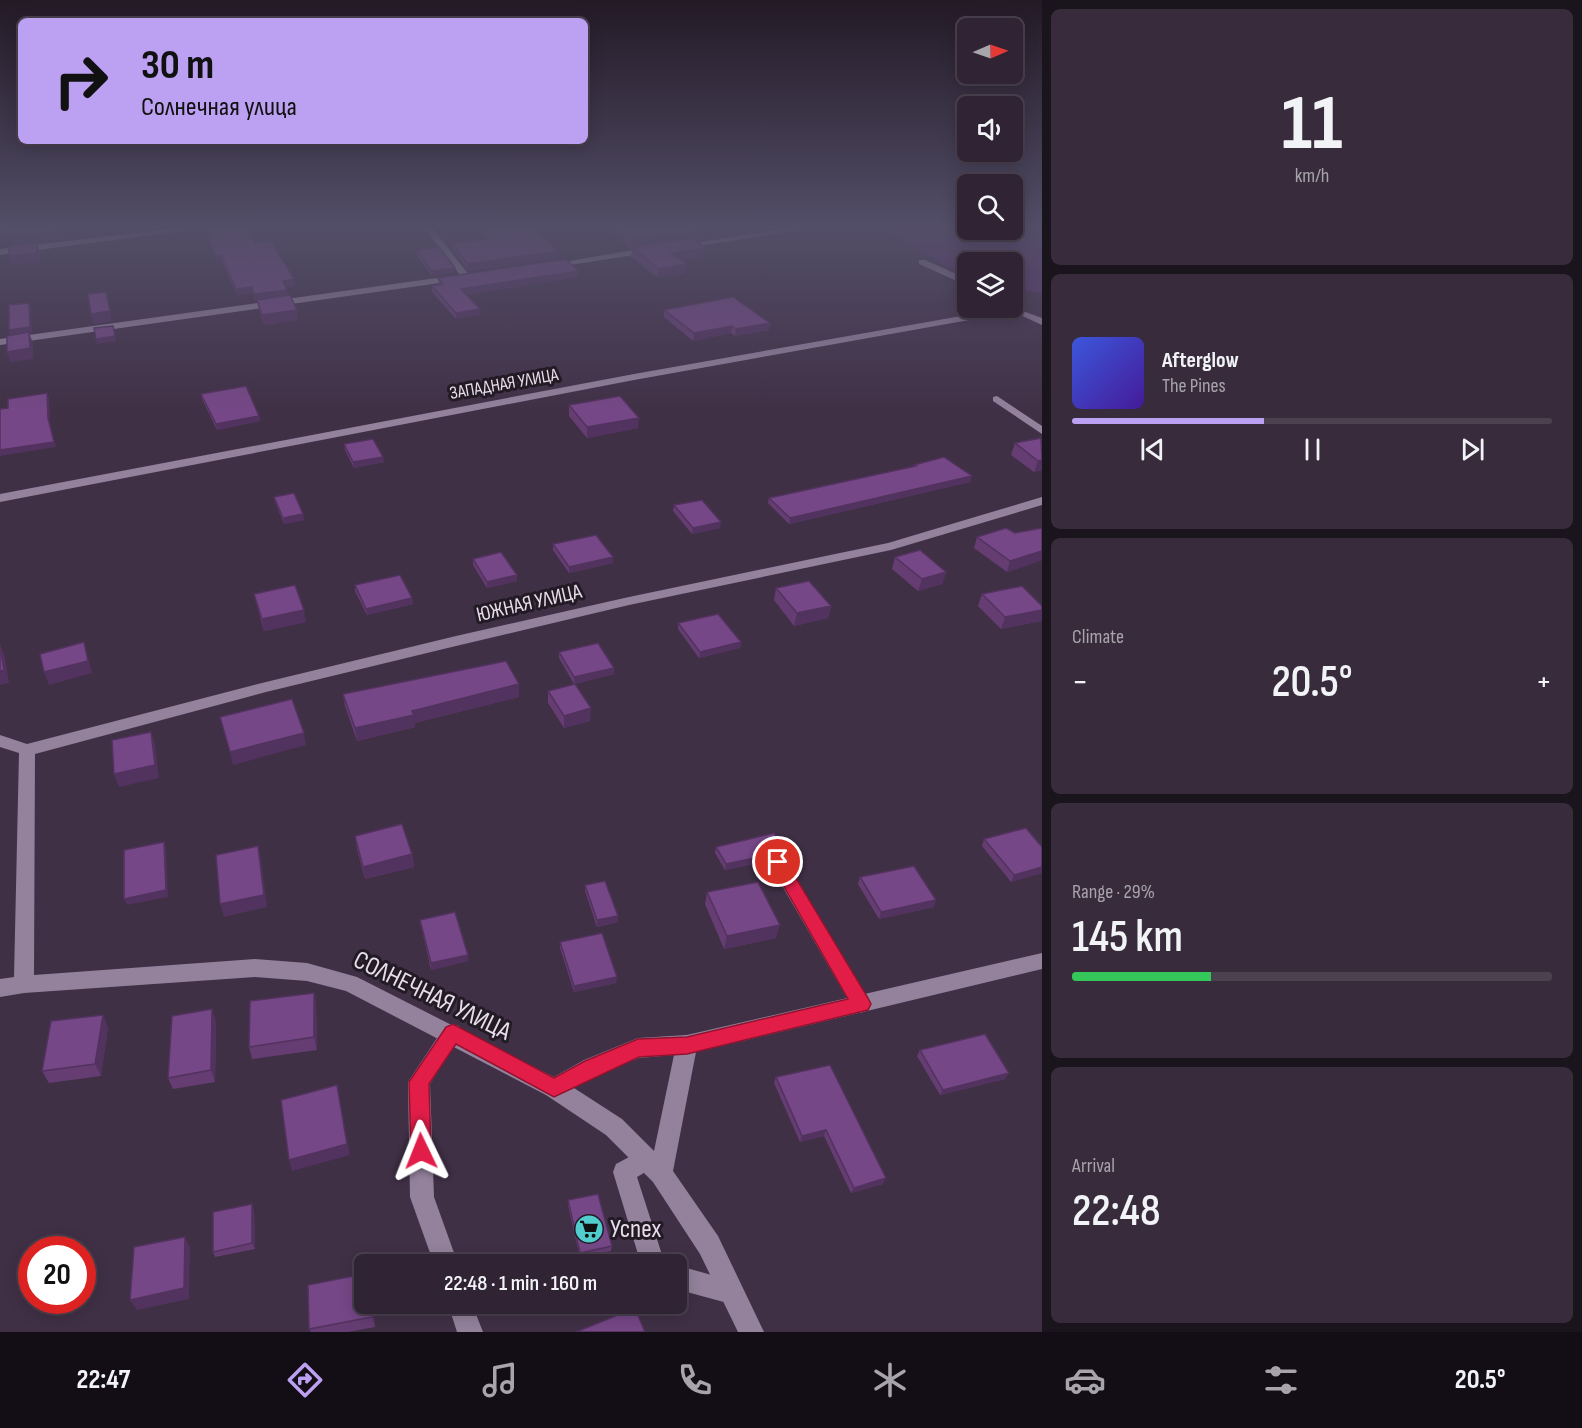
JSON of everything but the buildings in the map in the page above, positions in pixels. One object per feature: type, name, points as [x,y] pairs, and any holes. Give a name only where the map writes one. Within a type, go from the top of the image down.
[{"type":"street","points":[[0,342],[393,287]]},
{"type":"street","points":[[1023,312],[1042,322]]},
{"type":"street","name":"ЗАПАДНАЯ УЛИЦА","points":[[0,498],[418,416],[959,318]]},
{"type":"street","points":[[997,399],[1042,431]]},
{"type":"street","name":"ЮЖНАЯ УЛИЦА","points":[[27,750],[266,687],[628,601],[891,546],[1042,501]]},
{"type":"street","points":[[0,741],[27,750],[24,984]]},
{"type":"street","points":[[778,862],[861,1004]]},
{"type":"street","points":[[554,1088],[592,1067],[638,1048],[687,1046],[1042,961]]},
{"type":"street","name":"СОЛНЕЧНАЯ УЛИЦА","points":[[0,988],[24,984],[255,968],[307,972],[350,983],[453,1033],[554,1088],[614,1127],[654,1166],[709,1245],[750,1332]]},
{"type":"street","points":[[442,1254],[422,1197],[419,1082],[453,1033]]},
{"type":"street","points":[[649,1254],[624,1172],[654,1166],[687,1046]]},
{"type":"street","points":[[687,1280],[731,1292]]},
{"type":"street","points":[[464,1314],[470,1332]]},
{"type":"shaded area","points":[[1023,287],[1042,287],[1042,293],[1023,290]]},
{"type":"place","name":"Успех","points":[[589,1229]]},
{"type":"route","points":[[421,1151],[419,1082],[453,1033],[554,1088],[592,1067],[638,1048],[687,1046],[861,1004],[778,862]]}]
